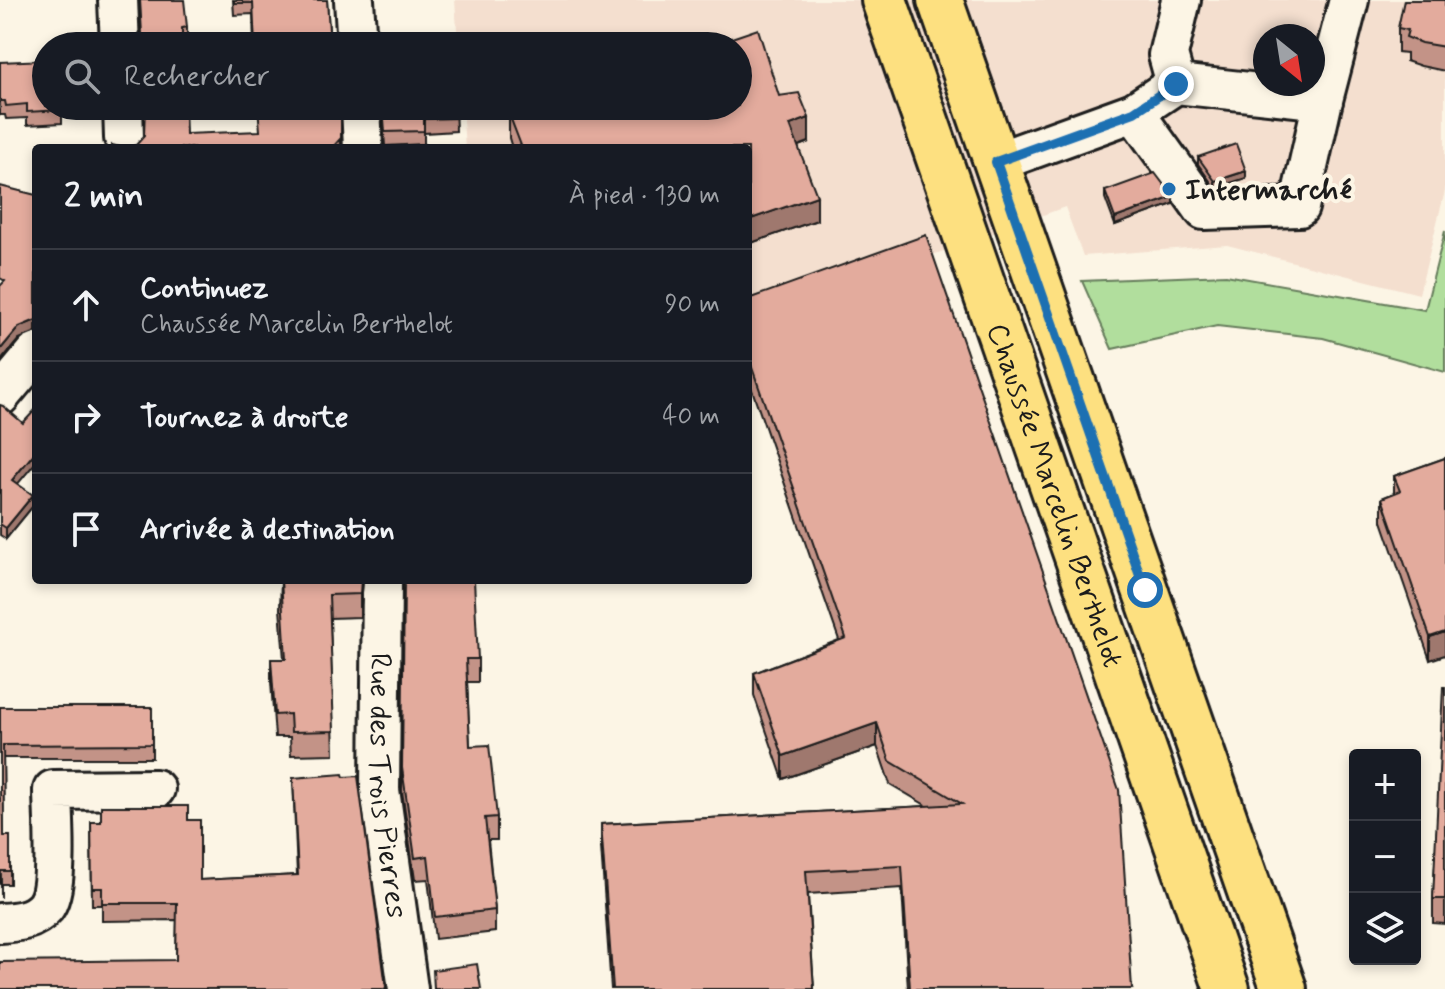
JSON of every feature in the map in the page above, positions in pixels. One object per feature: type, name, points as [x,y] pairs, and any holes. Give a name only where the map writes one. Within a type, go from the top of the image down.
[{"type":"main road","name":"Chaussée Marcelin Berthelot","points":[[884,0],[1227,989]]},
{"type":"main road","name":"Chaussée Marcelin Berthelot","points":[[940,0],[1284,989]]},
{"type":"street","points":[[118,0],[119,32]]},
{"type":"street","points":[[354,0],[356,32]]},
{"type":"street","points":[[1176,84],[1168,55],[1181,0]]},
{"type":"street","points":[[1134,112],[1204,210],[1299,207],[1349,0]]},
{"type":"street","points":[[996,162],[1134,112],[1176,84],[1323,100]]},
{"type":"street","points":[[362,120],[363,144]]},
{"type":"street","points":[[0,396],[32,358]]},
{"type":"street","name":"Rue des Trois Pierres","points":[[382,584],[380,790],[408,989]]},
{"type":"street","points":[[0,923],[23,921],[35,916],[51,897],[53,790],[155,789]]},
{"type":"shaded area","points":[[455,0],[1445,0],[1445,191],[1419,294],[1227,245],[1083,256],[1065,207],[752,321],[752,144],[465,144],[463,120],[752,120],[752,32],[457,32]]},
{"type":"green space","points":[[1445,231],[1445,372],[1323,338],[1217,326],[1112,349],[1082,281],[1226,275],[1425,310]]},
{"type":"building","points":[[140,0],[184,0],[187,27],[182,28],[182,32],[142,32]]},
{"type":"building","points":[[234,0],[327,0],[329,32],[254,32],[253,3],[234,3]]},
{"type":"building","points":[[1404,0],[1445,0],[1445,47],[1406,37],[1408,30],[1398,28]]},
{"type":"building","points":[[758,29],[779,96],[799,93],[809,118],[790,125],[817,196],[752,219],[752,144],[520,144],[511,120],[752,120],[752,32],[749,32]]},
{"type":"building","points":[[32,61],[32,112],[27,112],[27,104],[6,106],[5,101],[0,101],[0,62]]},
{"type":"building","points":[[145,120],[186,120],[186,134],[260,131],[259,120],[341,120],[341,138],[336,144],[137,144],[144,136]]},
{"type":"building","points":[[384,120],[424,120],[424,131],[385,132]]},
{"type":"building","points":[[1236,144],[1246,171],[1215,181],[1198,157]]},
{"type":"building","points":[[1155,173],[1173,197],[1115,218],[1105,191]]},
{"type":"building","points":[[0,186],[32,194],[32,322],[19,327],[0,350],[0,286],[5,281],[0,278]]},
{"type":"building","points":[[926,235],[1119,790],[1132,989],[910,989],[902,866],[806,871],[814,989],[613,989],[601,824],[962,804],[890,761],[877,723],[783,756],[754,673],[846,638],[752,368],[752,298]]},
{"type":"building","points":[[0,405],[23,423],[32,413],[32,456],[12,480],[32,496],[6,528],[0,524]]},
{"type":"building","points":[[1445,458],[1445,632],[1430,637],[1382,498],[1400,491],[1394,476]]},
{"type":"building","points":[[281,584],[361,584],[360,594],[329,595],[334,731],[291,732],[290,714],[275,715],[271,659],[286,659]]},
{"type":"building","points":[[404,584],[474,584],[478,659],[466,659],[470,746],[489,745],[497,817],[485,818],[495,910],[435,917],[428,856],[415,858],[402,768]]},
{"type":"building","points":[[1443,687],[1445,899],[1433,899]]},
{"type":"building","points":[[0,707],[152,707],[152,744],[3,745],[4,836],[10,836],[10,871],[0,871]]},
{"type":"building","points":[[343,774],[344,777],[358,776],[385,989],[0,989],[0,962],[176,960],[177,903],[102,903],[102,888],[92,888],[91,822],[101,822],[101,806],[188,806],[188,820],[200,820],[200,880],[298,875],[293,778]]},
{"type":"building","points":[[477,964],[481,989],[434,989],[433,970]]},
{"type":"place","name":"Intermarché","points":[[1169,189]]},
{"type":"route","points":[[1145,590],[996,162],[1134,112],[1176,84]]}]
